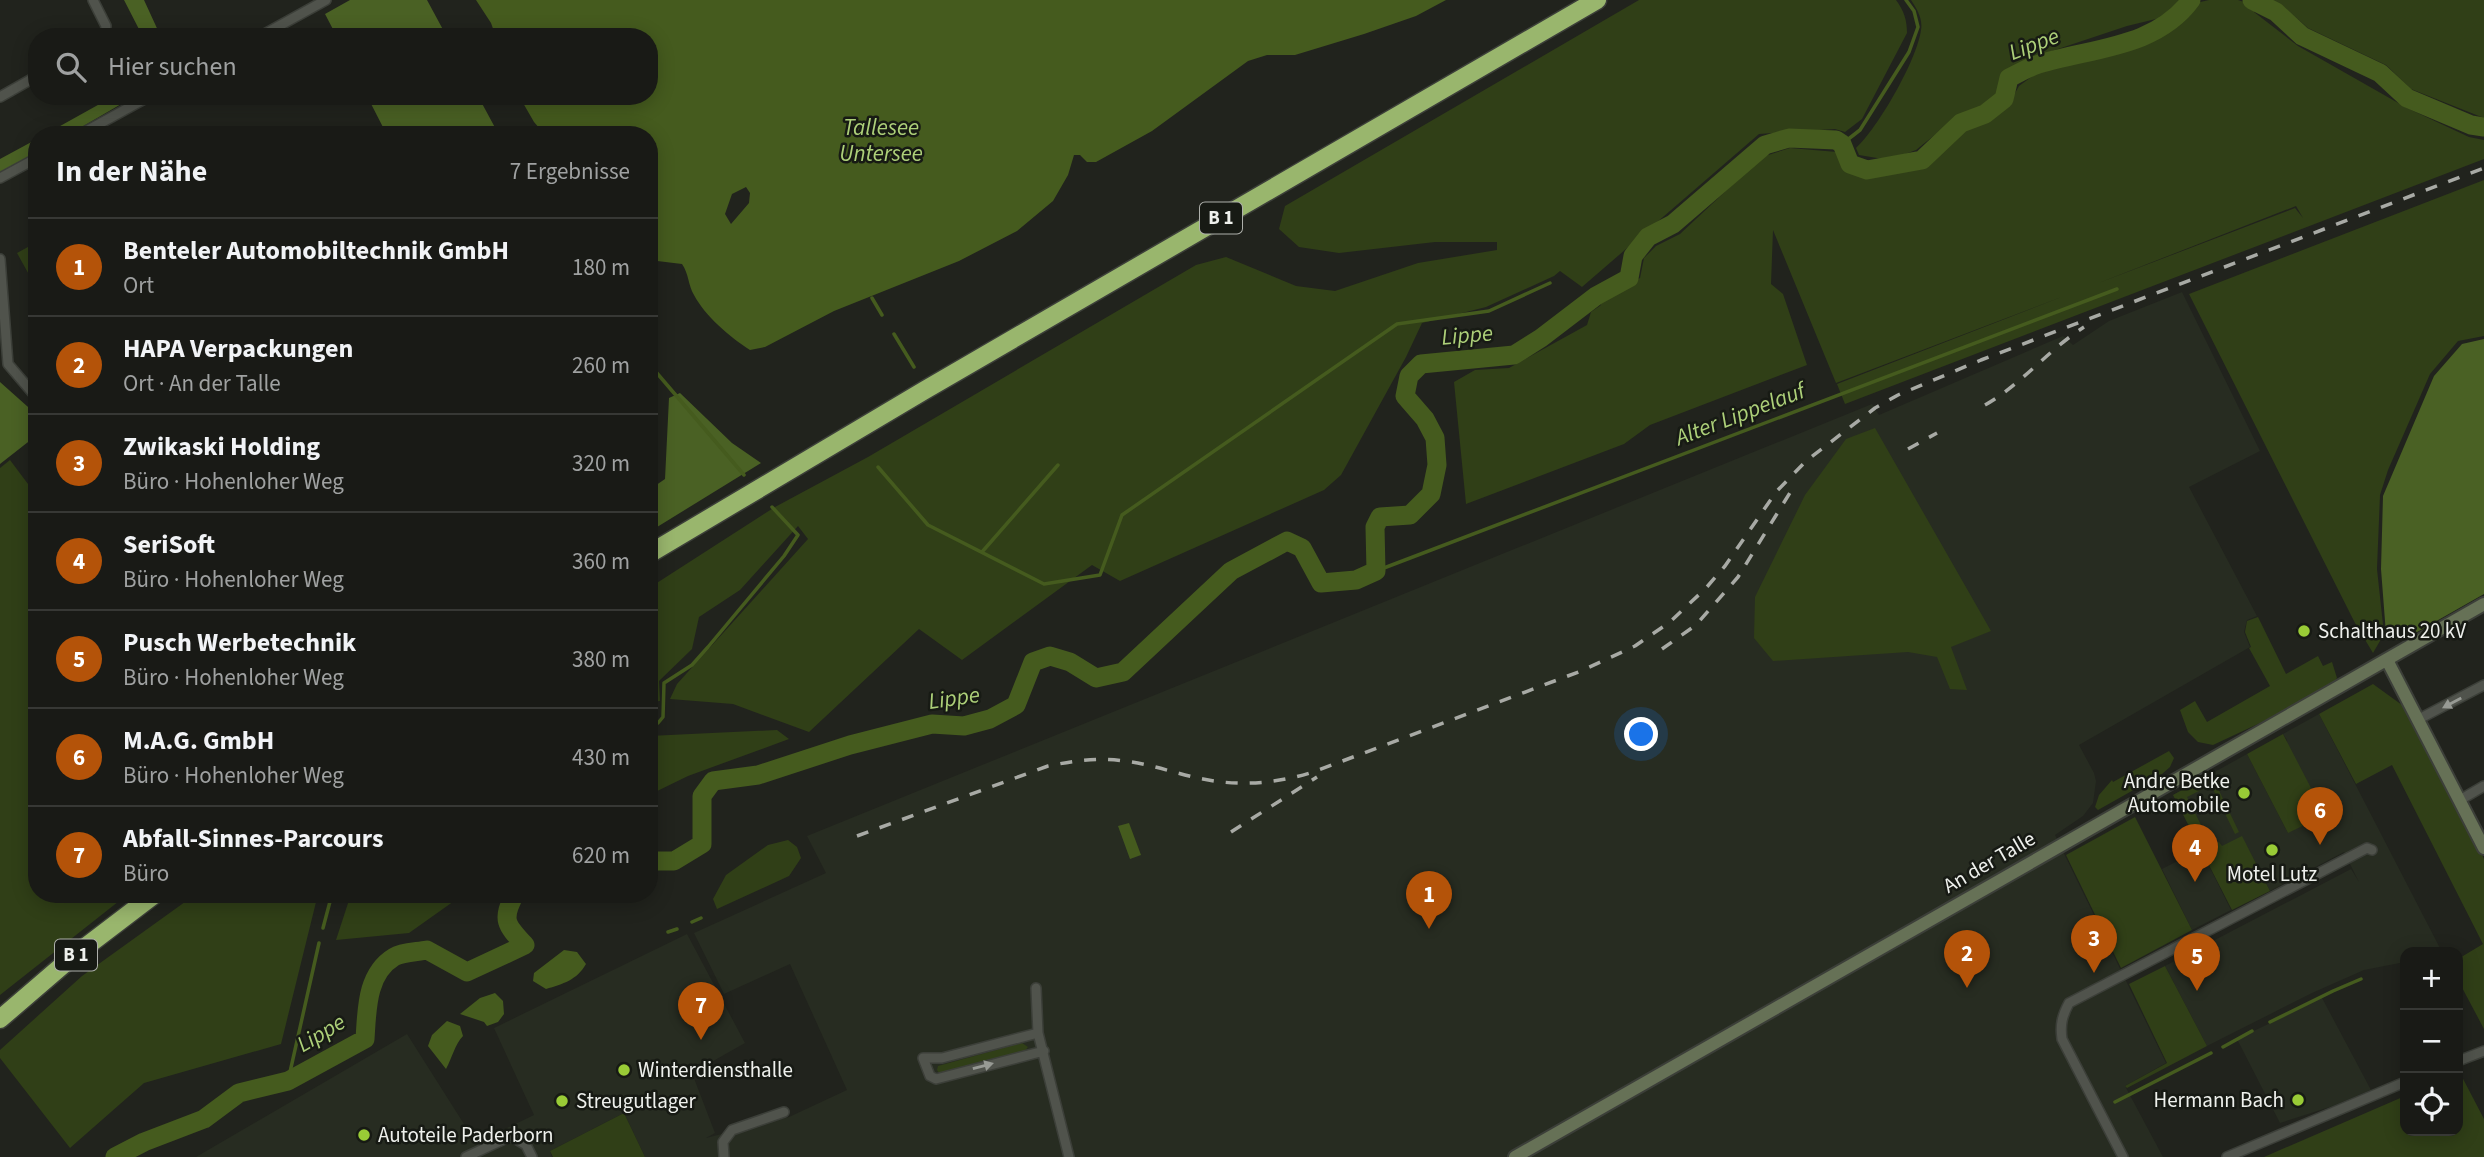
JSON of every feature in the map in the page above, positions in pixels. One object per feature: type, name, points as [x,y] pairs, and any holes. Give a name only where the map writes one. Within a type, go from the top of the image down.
[{"type":"highway","name":"B 1","points":[[658,549],[960,369],[1597,0]]},
{"type":"highway","name":"B 1","points":[[0,1020],[71,958],[143,903]]},
{"type":"street","points":[[93,0],[106,28]]},
{"type":"street","points":[[275,28],[326,0]]},
{"type":"street","points":[[0,97],[28,81]]},
{"type":"street","points":[[95,126],[134,105]]},
{"type":"street","points":[[0,178],[28,163]]},
{"type":"street","points":[[0,259],[8,364],[28,387]]},
{"type":"street","name":"An der Talle","points":[[1515,1157],[2484,604]]},
{"type":"street","points":[[2387,660],[2484,848]]},
{"type":"street","points":[[2419,719],[2484,685]]},
{"type":"street","points":[[2460,800],[2484,786]]},
{"type":"street","points":[[2123,1157],[2062,1039],[2062,1015],[2069,1003],[2367,848],[2372,850]]},
{"type":"street","points":[[1036,988],[1038,1033],[1069,1157]]},
{"type":"street","points":[[1038,1033],[942,1058],[923,1058],[930,1076],[936,1079],[1044,1051]]},
{"type":"street","points":[[2463,1059],[2484,1051]]},
{"type":"street","points":[[2227,1157],[2400,1084]]},
{"type":"street","points":[[724,1157],[723,1142],[732,1130],[784,1112]]},
{"type":"street","points":[[466,1157],[511,1136],[526,1145],[532,1157]]},
{"type":"shaded area","points":[[124,0],[144,0],[157,28],[138,28]]},
{"type":"shaded area","points":[[350,0],[427,0],[442,28],[332,28],[325,14]]},
{"type":"shaded area","points":[[1639,0],[1896,0],[1905,16],[1907,33],[1862,119],[1845,132],[1835,129],[1759,134],[1582,287],[1560,271],[1486,307],[1422,323],[1341,475],[1324,490],[1120,581],[1092,565],[962,660],[919,629],[809,732],[733,704],[670,699],[677,684],[808,539],[798,526],[740,590],[699,617],[692,649],[659,681],[658,701],[658,582],[775,507],[868,457],[1196,265],[1226,257],[1296,286],[1335,291],[1418,263],[1497,250],[1497,242],[1435,242],[1339,253],[1299,247],[1279,229],[1285,206]]},
{"type":"shaded area","points":[[1911,0],[2181,0],[2164,17],[2127,26],[2034,57],[2004,73],[1998,95],[1981,110],[1957,117],[1916,150],[1889,160],[1859,155],[1856,148],[1875,125],[1895,93],[1918,43],[1921,22]]},
{"type":"shaded area","points":[[2238,0],[2256,6],[2254,12],[2298,46],[2407,108],[2469,137],[2484,140],[2484,159],[1845,404],[1837,384],[2064,296],[1836,383],[1773,230],[1771,284],[1783,294],[1807,365],[1650,425],[1624,444],[1466,504],[1454,382],[1475,370],[1509,368],[1587,325],[1591,312],[1601,305],[1599,300],[1640,278],[1644,258],[1656,246],[1680,234],[1762,157],[1790,148],[1837,152],[1847,164],[1864,173],[1889,174],[1923,164],[1963,128],[2009,104],[2019,86],[2038,72],[2134,44],[2187,17],[2196,3]],"holes":[[[2296,206],[2303,218],[2295,208],[2096,284]]]},
{"type":"shaded area","points":[[2267,0],[2484,0],[2484,118],[2411,89],[2386,65],[2308,28],[2283,6]]},
{"type":"shaded area","points":[[98,105],[120,105],[83,126],[60,126]]},
{"type":"shaded area","points":[[372,105],[483,105],[494,126],[382,126]]},
{"type":"shaded area","points":[[28,144],[28,157],[0,173],[0,159]]},
{"type":"shaded area","points":[[2484,180],[2484,336],[2458,341],[2430,374],[2388,470],[2380,495],[2377,569],[2384,634],[2373,653],[2355,623],[2189,294]]},
{"type":"shaded area","points":[[28,247],[28,273],[17,253]]},
{"type":"shaded area","points":[[2182,292],[2260,451],[2189,487],[2257,616],[2247,620],[2244,632],[2250,647],[2079,745],[2096,781],[2093,803],[2083,816],[2055,835],[2166,1063],[2125,1086],[2163,1157],[645,1157],[624,1113],[550,1151],[552,1157],[196,1157],[407,1034],[476,1143],[534,1115],[494,1028],[687,934],[745,1043],[692,1073],[715,1133],[706,1138],[789,1117],[847,1090],[790,964],[724,994],[694,933],[826,873],[807,836],[1872,404],[1879,415],[2063,336],[2073,345],[2109,321]]},
{"type":"shaded area","points":[[2484,339],[2484,594],[2403,640],[2389,639],[2386,634],[2381,569],[2383,496],[2434,376],[2462,344]]},
{"type":"shaded area","points":[[0,382],[28,407],[28,442],[0,464]]},
{"type":"shaded area","points":[[680,393],[732,443],[761,463],[658,526],[658,484],[665,479],[669,398]]},
{"type":"shaded area","points":[[1875,428],[1991,631],[1951,647],[1967,690],[1950,689],[1937,657],[1908,652],[1773,661],[1754,638],[1755,597],[1805,495],[1846,439]]},
{"type":"shaded area","points":[[10,460],[28,484],[28,903],[117,903],[0,995],[0,468]]},
{"type":"shaded area","points":[[2258,617],[2286,674],[2318,656],[2323,666],[2332,662],[2337,678],[2333,683],[2260,723],[2213,745],[2198,742],[2188,732],[2180,710],[2195,701],[2207,722],[2270,686],[2249,648],[2251,647],[2245,632],[2247,621]]},
{"type":"shaded area","points":[[2373,684],[2402,705],[2457,802],[2484,859],[2484,1029],[2463,989],[2463,956],[2483,944],[2392,765],[2356,784],[2319,714]]},
{"type":"shaded area","points":[[2319,714],[2439,947],[2400,947],[2400,963],[2364,970],[2207,1046],[2165,966],[2351,869],[2359,882],[2344,852],[2270,891],[2246,845],[2208,864],[2231,910],[2192,930],[2162,869],[2201,849],[2173,795],[2247,754],[2288,833],[2287,740],[2283,734]]},
{"type":"shaded area","points":[[777,730],[789,739],[688,776],[658,791],[658,736]]},
{"type":"shaded area","points":[[2283,734],[2325,815],[2288,833],[2247,754]]},
{"type":"shaded area","points":[[2169,751],[2174,758],[2170,767],[2162,774],[2098,810],[2095,807],[2099,795],[2112,780],[2113,782]]},
{"type":"shaded area","points":[[2211,774],[2239,832],[2235,834],[2211,785],[2187,797],[2211,845],[2219,842],[2222,846],[2242,836],[2270,891],[2232,910],[2173,795]]},
{"type":"shaded area","points":[[2135,817],[2192,930],[2121,968],[2066,855]]},
{"type":"shaded area","points":[[788,840],[797,847],[801,858],[789,876],[717,909],[713,899],[726,875],[768,845]]},
{"type":"shaded area","points":[[183,903],[316,903],[281,1044],[144,1083],[70,1148],[0,1058],[0,1050],[82,976]]},
{"type":"shaded area","points":[[348,903],[451,903],[409,933],[336,940]]},
{"type":"shaded area","points":[[2165,966],[2207,1046],[2127,1088],[2125,1086],[2167,1063],[2129,984]]},
{"type":"shaded area","points":[[2321,996],[2371,1090],[2280,1123],[2237,1039]]},
{"type":"shaded area","points":[[1022,1043],[1028,1047],[1024,1052],[940,1074],[937,1070],[938,1066]]},
{"type":"shaded area","points":[[2463,1079],[2484,1119],[2484,1157],[2264,1157],[2400,1098],[2400,1136],[2463,1136]]},
{"type":"shaded area","points":[[624,1113],[645,1157],[553,1157],[550,1151]]},
{"type":"water","name":"Tallesee Untersee","points":[[476,0],[1446,0],[1416,16],[1364,34],[1295,55],[1267,55],[1248,61],[1152,131],[1096,162],[1087,162],[1080,155],[1074,155],[1068,175],[1053,201],[1017,231],[959,261],[834,311],[765,347],[750,350],[726,332],[705,311],[692,291],[682,264],[658,261],[658,126],[537,126],[524,105],[658,105],[658,28],[493,28]],"holes":[[[746,187],[750,193],[749,203],[731,224],[725,214],[732,194]]]},
{"type":"water","points":[[1129,823],[1141,855],[1130,859],[1118,826]]},
{"type":"water","points":[[564,950],[577,952],[586,964],[574,978],[546,989],[533,981],[534,973]]},
{"type":"water","points":[[495,993],[503,1001],[504,1014],[498,1022],[487,1026],[484,1022],[460,1014],[480,998]]},
{"type":"water","points":[[447,1021],[460,1026],[463,1036],[446,1069],[428,1046],[432,1035]]},
{"type":"waterway","points":[[1842,144],[1860,130],[1909,52],[1918,27],[1914,11],[1906,0]]},
{"type":"waterway","name":"Lippe","points":[[658,861],[674,861],[702,844],[702,796],[713,781],[758,775],[850,745],[932,724],[964,726],[990,719],[1016,705],[1033,662],[1050,656],[1070,662],[1096,678],[1123,672],[1231,571],[1287,541],[1302,548],[1321,583],[1356,580],[1376,571],[1375,527],[1380,517],[1410,515],[1431,494],[1437,465],[1435,438],[1425,419],[1405,396],[1409,376],[1421,364],[1514,355],[1541,338],[1596,296],[1629,278],[1633,256],[1648,237],[1673,224],[1765,145],[1789,138],[1836,140],[1842,144],[1850,164],[1867,170],[1922,160],[1961,123],[1985,114],[2004,99],[2009,78],[2039,64],[2141,37],[2177,16],[2191,0]]},
{"type":"waterway","name":"Lippe","points":[[2252,0],[2276,12],[2302,36],[2380,73],[2407,98],[2471,125],[2484,127]]},
{"type":"waterway","points":[[878,467],[928,525],[1044,584],[1100,575],[1122,515],[1397,324],[1489,311],[1550,283]]},
{"type":"waterway","name":"Alter Lippelauf","points":[[1376,571],[2117,289]]},
{"type":"waterway","points":[[872,298],[882,315]]},
{"type":"waterway","points":[[894,334],[914,367]]},
{"type":"waterway","points":[[658,374],[744,475]]},
{"type":"waterway","points":[[982,552],[1058,465]]},
{"type":"waterway","points":[[658,723],[663,717],[664,683],[692,665],[784,556],[798,535],[772,507]]},
{"type":"waterway","points":[[323,928],[330,903]]},
{"type":"waterway","name":"Lippe","points":[[115,1157],[144,1142],[204,1119],[239,1093],[288,1081],[365,1039],[373,983],[385,964],[394,957],[427,950],[467,972],[525,945],[508,922],[511,903]]},
{"type":"waterway","points":[[692,922],[701,918]]},
{"type":"waterway","points":[[668,932],[677,929]]},
{"type":"waterway","points":[[288,1081],[319,943]]},
{"type":"waterway","points":[[2270,1022],[2361,979]]},
{"type":"waterway","points":[[2223,1047],[2252,1031]]},
{"type":"waterway","points":[[2115,1102],[2211,1053]]},
{"type":"railway","points":[[857,836],[1048,766],[1076,761],[1124,761],[1232,783],[1288,778],[1316,771],[1581,671],[1635,646],[1670,622],[1725,566],[1776,492],[1806,461],[1875,408],[1898,395],[1981,360],[2484,168]]},
{"type":"railway","points":[[1985,405],[2084,327]]},
{"type":"railway","points":[[1908,449],[1937,433]]},
{"type":"railway","points":[[1662,649],[1696,625],[1738,577],[1791,491]]},
{"type":"railway","points":[[1231,832],[1317,777]]},
{"type":"place","name":"Schalthaus 20 kV","points":[[2304,631]]},
{"type":"place","name":"Andre Betke Automobile","points":[[2244,793]]},
{"type":"place","name":"M.A.G. GmbH","points":[[2320,845]]},
{"type":"place","name":"Motel Lutz","points":[[2272,850]]},
{"type":"place","name":"SeriSoft","points":[[2195,882]]},
{"type":"place","name":"Benteler Automobiltechnik GmbH","points":[[1429,929]]},
{"type":"place","name":"Zwikaski Holding","points":[[2094,973]]},
{"type":"place","name":"HAPA Verpackungen","points":[[1967,988]]},
{"type":"place","name":"Pusch Werbetechnik","points":[[2197,991]]},
{"type":"place","name":"Abfall-Sinnes-Parcours","points":[[701,1040]]},
{"type":"place","name":"Winterdiensthalle","points":[[624,1070]]},
{"type":"place","name":"Hermann Bach","points":[[2298,1100]]},
{"type":"place","name":"Streugutlager","points":[[562,1101]]},
{"type":"place","name":"Autoteile Paderborn","points":[[364,1135]]}]
